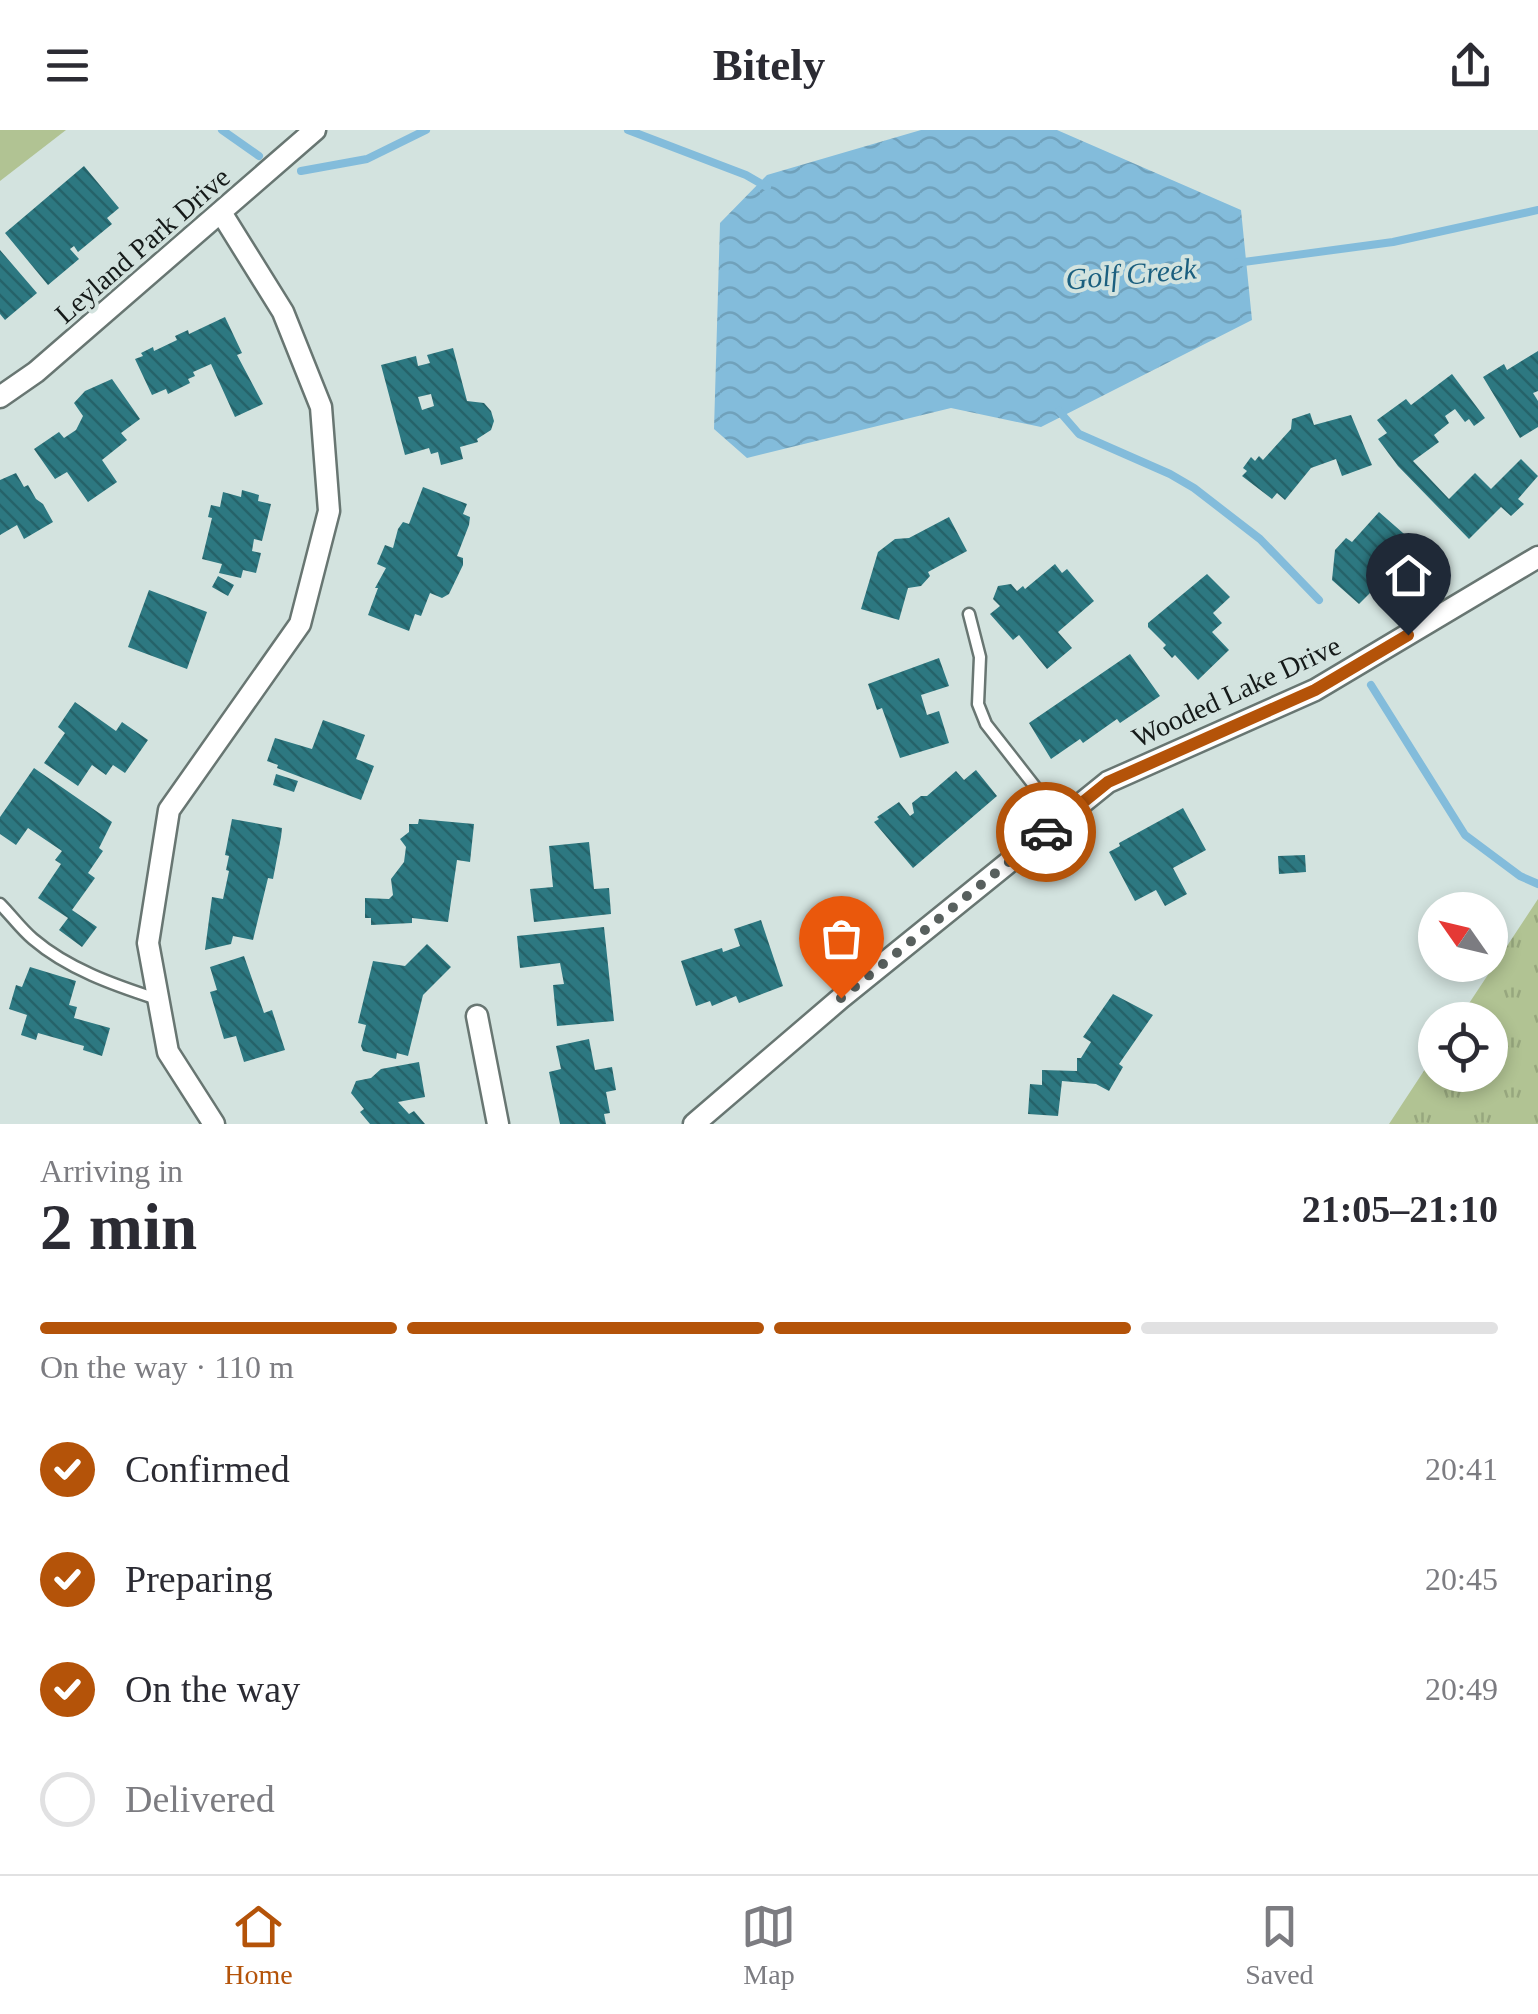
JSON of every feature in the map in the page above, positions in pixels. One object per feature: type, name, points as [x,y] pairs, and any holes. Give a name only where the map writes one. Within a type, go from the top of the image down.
[{"type":"street","name":"Leyland Park Drive","points":[[0,397],[36,372],[315,130]]},
{"type":"street","points":[[214,1124],[168,1052],[148,943],[170,810],[300,624],[329,511],[321,407],[284,312],[222,214]]},
{"type":"street","name":"Wooded Lake Drive","points":[[694,1124],[841,998],[1108,782],[1315,690],[1538,557]]},
{"type":"street","points":[[477,1016],[498,1124]]},
{"type":"lane","points":[[970,614],[980,657],[978,704],[986,724],[1061,820]]},
{"type":"lane","points":[[0,904],[34,940],[79,968],[108,984],[158,999]]},
{"type":"green space","points":[[0,130],[66,130],[0,181]]},
{"type":"green space","points":[[1538,899],[1538,1124],[1389,1124],[1418,1080],[1418,1092],[1508,1092],[1508,1002],[1470,1002],[1483,982],[1508,982],[1508,944]]},
{"type":"water","points":[[921,130],[1057,130],[1241,210],[1252,320],[1041,427],[951,408],[747,458],[714,429],[720,223],[767,175]]},
{"type":"building","points":[[84,166],[119,208],[107,218],[112,224],[78,252],[74,246],[70,249],[79,259],[48,285],[5,233]]},
{"type":"building","points":[[0,250],[37,293],[5,320],[0,314]]},
{"type":"building","points":[[225,317],[242,353],[237,355],[263,404],[235,417],[211,364],[193,372],[190,383],[168,394],[166,389],[152,395],[135,359],[153,347],[154,351],[177,340],[175,336],[188,330],[189,334]]},
{"type":"building","points":[[453,348],[467,401],[484,403],[494,421],[491,430],[478,442],[460,447],[463,459],[441,465],[438,452],[431,454],[429,448],[405,455],[381,365],[416,356],[418,366],[430,363],[427,355]],"holes":[[[431,394],[434,406],[422,410],[418,397]]]},
{"type":"building","points":[[1538,351],[1538,391],[1533,393],[1538,401],[1538,427],[1520,438],[1483,377],[1504,364],[1507,370]]},
{"type":"building","points":[[1452,374],[1485,418],[1474,426],[1469,419],[1465,422],[1455,409],[1445,416],[1449,423],[1434,435],[1439,442],[1413,461],[1449,499],[1475,473],[1491,489],[1521,459],[1538,476],[1518,499],[1524,504],[1511,516],[1501,507],[1469,539],[1398,466],[1378,439],[1387,433],[1377,420],[1406,399],[1411,405]]},
{"type":"building","points":[[112,379],[140,419],[121,433],[127,440],[102,460],[117,482],[88,502],[67,472],[55,479],[34,449],[59,432],[64,438],[76,430],[83,416],[74,403],[85,391]]},
{"type":"building","points":[[1310,413],[1314,425],[1351,415],[1372,465],[1342,476],[1336,459],[1311,468],[1285,500],[1277,493],[1272,499],[1242,476],[1247,471],[1243,468],[1251,457],[1263,460],[1291,429],[1292,419]]},
{"type":"building","points":[[16,473],[53,522],[24,539],[17,525],[0,535],[0,480]]},
{"type":"building","points":[[423,487],[467,504],[463,514],[470,517],[457,556],[463,558],[463,565],[449,594],[442,598],[430,593],[421,616],[415,614],[409,631],[368,615],[375,588],[386,568],[377,564],[385,545],[393,548],[398,529],[403,522],[409,524]]},
{"type":"building","points":[[242,490],[271,504],[262,541],[254,539],[252,551],[261,553],[256,573],[243,570],[241,578],[219,573],[222,564],[202,559],[212,518],[208,517],[211,505],[220,507],[223,492],[241,497]]},
{"type":"building","points":[[1379,512],[1411,540],[1381,576],[1384,579],[1359,604],[1332,580],[1335,550],[1346,538],[1352,542]]},
{"type":"building","points":[[949,517],[967,551],[928,572],[930,576],[921,586],[908,588],[899,620],[861,609],[878,552],[895,539],[909,538]]},
{"type":"building","points":[[1055,564],[1062,573],[1067,569],[1094,601],[1058,632],[1072,648],[1047,669],[1019,635],[1013,640],[990,614],[1000,606],[993,599],[998,586],[1011,584],[1017,591],[1023,586],[1025,589]]},
{"type":"building","points":[[1207,574],[1230,597],[1213,613],[1222,623],[1212,632],[1229,650],[1198,680],[1163,648],[1166,645],[1148,623]]},
{"type":"building","points":[[218,576],[234,585],[228,596],[212,587]]},
{"type":"building","points":[[149,590],[207,612],[187,669],[128,647]]},
{"type":"building","points":[[1130,654],[1160,696],[1120,723],[1117,719],[1051,759],[1029,723]]},
{"type":"building","points":[[939,658],[949,686],[921,695],[927,715],[939,711],[949,743],[900,758],[882,708],[877,710],[868,684]]},
{"type":"building","points":[[75,702],[116,731],[122,722],[148,740],[125,773],[113,765],[106,775],[92,765],[78,786],[44,763],[65,733],[58,727]]},
{"type":"building","points":[[323,720],[365,735],[356,759],[374,766],[361,800],[267,761],[275,738],[312,749]]},
{"type":"building","points":[[34,768],[112,822],[99,848],[103,851],[88,873],[95,878],[72,910],[97,927],[82,947],[59,930],[68,918],[38,898],[61,864],[55,860],[62,851],[28,828],[16,845],[0,834],[0,817]]},
{"type":"building","points":[[976,770],[997,796],[913,868],[874,822],[877,817],[899,802],[910,816],[914,813],[912,803],[927,796],[956,771],[964,780]]},
{"type":"building","points":[[276,774],[298,781],[294,792],[273,785]]},
{"type":"building","points":[[1183,808],[1206,850],[1173,868],[1187,894],[1165,906],[1156,890],[1135,901],[1109,852]]},
{"type":"building","points":[[232,819],[282,828],[273,879],[268,878],[253,940],[233,936],[231,944],[205,950],[212,897],[223,899],[229,871],[229,856],[225,855]]},
{"type":"building","points":[[419,819],[474,824],[470,862],[457,860],[448,922],[412,918],[412,923],[371,925],[371,918],[365,918],[365,898],[389,899],[393,895],[391,879],[404,862],[406,847],[400,839],[409,832],[409,824],[418,824]]},
{"type":"building","points":[[589,842],[594,889],[609,888],[611,914],[534,922],[530,889],[553,887],[549,846]]},
{"type":"building","points":[[1305,855],[1306,872],[1279,874],[1278,856]]},
{"type":"building","points":[[761,920],[783,986],[739,1003],[736,996],[712,1006],[710,1001],[696,1006],[681,961],[740,946],[734,929]]},
{"type":"building","points":[[604,927],[614,1021],[557,1026],[553,985],[564,984],[560,963],[520,968],[517,936]]},
{"type":"building","points":[[427,944],[451,967],[423,995],[408,1056],[397,1053],[396,1059],[363,1051],[366,1025],[358,1023],[373,961],[405,966]]},
{"type":"building","points":[[244,956],[264,1013],[272,1010],[285,1050],[244,1062],[236,1036],[224,1039],[210,992],[217,990],[210,967]]},
{"type":"building","points":[[30,967],[76,981],[69,1005],[77,1007],[74,1018],[110,1028],[102,1056],[83,1050],[84,1046],[38,1033],[36,1040],[21,1035],[27,1015],[9,1009],[16,985],[22,987]]},
{"type":"building","points":[[1113,994],[1153,1015],[1119,1064],[1123,1067],[1109,1091],[1096,1084],[1062,1081],[1058,1116],[1028,1114],[1030,1084],[1042,1085],[1042,1070],[1077,1071],[1077,1058],[1081,1058],[1091,1042],[1083,1037]]},
{"type":"building","points":[[589,1039],[595,1070],[612,1067],[616,1090],[606,1092],[610,1113],[604,1114],[606,1124],[560,1124],[549,1072],[561,1069],[556,1046]]},
{"type":"building","points":[[419,1062],[425,1097],[398,1102],[409,1114],[414,1111],[425,1124],[370,1124],[351,1093],[356,1081],[371,1078],[381,1069]]},
{"type":"waterway","name":"Golf Creek","points":[[222,130],[259,156]]},
{"type":"waterway","name":"Golf Creek","points":[[301,171],[367,159],[426,130]]},
{"type":"waterway","name":"Golf Creek","points":[[628,130],[746,175],[767,187]]},
{"type":"waterway","name":"Golf Creek","points":[[1236,263],[1393,242],[1538,210]]},
{"type":"waterway","points":[[1059,411],[1079,434],[1194,488],[1260,539],[1319,600]]},
{"type":"waterway","points":[[1371,685],[1465,835],[1520,876],[1538,884]]},
{"type":"way so far","points":[[841,998],[1046,832]]},
{"type":"route","points":[[1046,832],[1108,782],[1315,690],[1408,635]]}]
